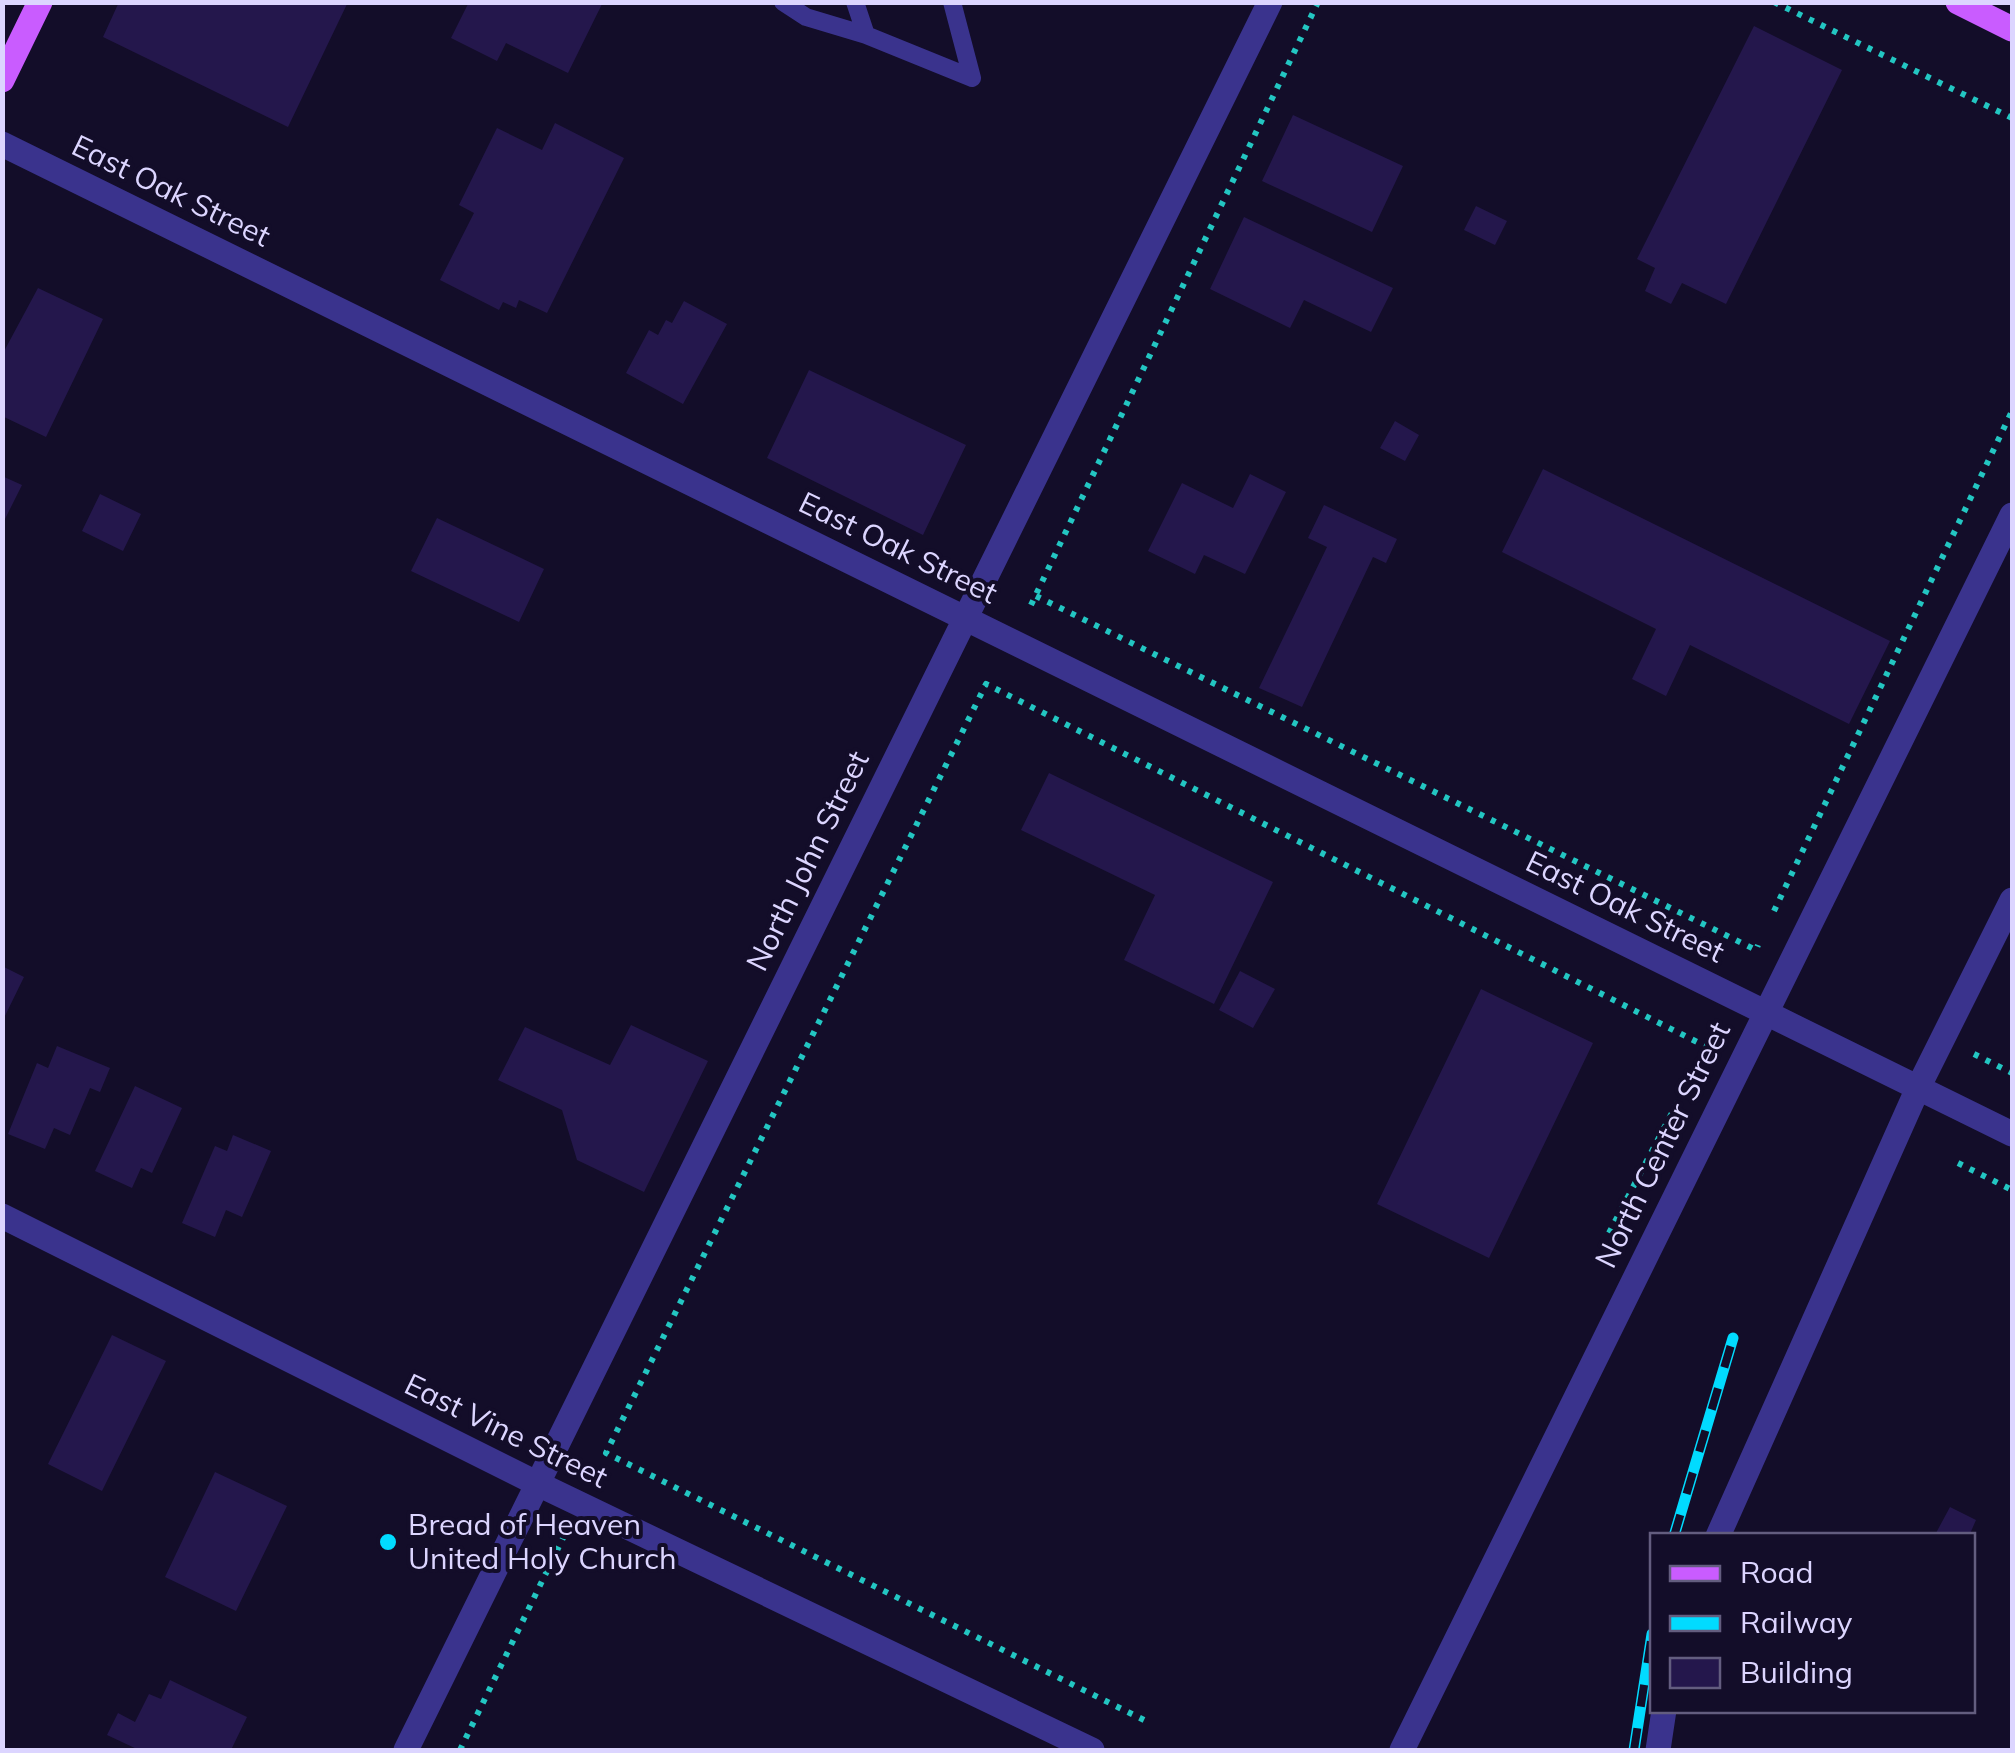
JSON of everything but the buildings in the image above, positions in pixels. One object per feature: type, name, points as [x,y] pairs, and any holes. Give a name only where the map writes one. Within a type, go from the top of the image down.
[{"type":"main road","points":[[1958,2],[2012,30]]},
{"type":"main road","points":[[2,80],[37,4]]},
{"type":"street","name":"North John Street","points":[[406,1750],[1270,2]]},
{"type":"street","name":"East Oak Street","points":[[2,144],[2012,1134]]},
{"type":"street","name":"North Center Street","points":[[1402,1750],[2012,515]]},
{"type":"street","points":[[1719,1533],[1918,1088],[2012,900]]},
{"type":"street","name":"East Vine Street","points":[[2,1216],[536,1482],[1092,1750]]},
{"type":"street","points":[[1658,1750],[1664,1713]]},
{"type":"lane","points":[[783,2],[806,17],[866,34],[972,78],[952,2]]},
{"type":"lane","points":[[855,2],[866,34]]},
{"type":"path","points":[[1031,605],[1318,2]]},
{"type":"path","points":[[1774,2],[2012,118]]},
{"type":"path","points":[[1772,915],[2012,411]]},
{"type":"path","points":[[1036,596],[1756,950],[1764,932]]},
{"type":"path","points":[[1144,1720],[606,1453],[986,684],[1705,1046]]},
{"type":"path","points":[[1609,1233],[1717,1027]]},
{"type":"path","points":[[1974,1054],[2012,1073]]},
{"type":"path","points":[[1958,1163],[2012,1190]]},
{"type":"path","points":[[460,1750],[564,1536]]},
{"type":"railway","points":[[1675,1533],[1733,1338]]},
{"type":"railway","points":[[1634,1750],[1650,1647]]},
{"type":"place","name":"Bread of Heaven United Holy Church","points":[[388,1542]]}]
